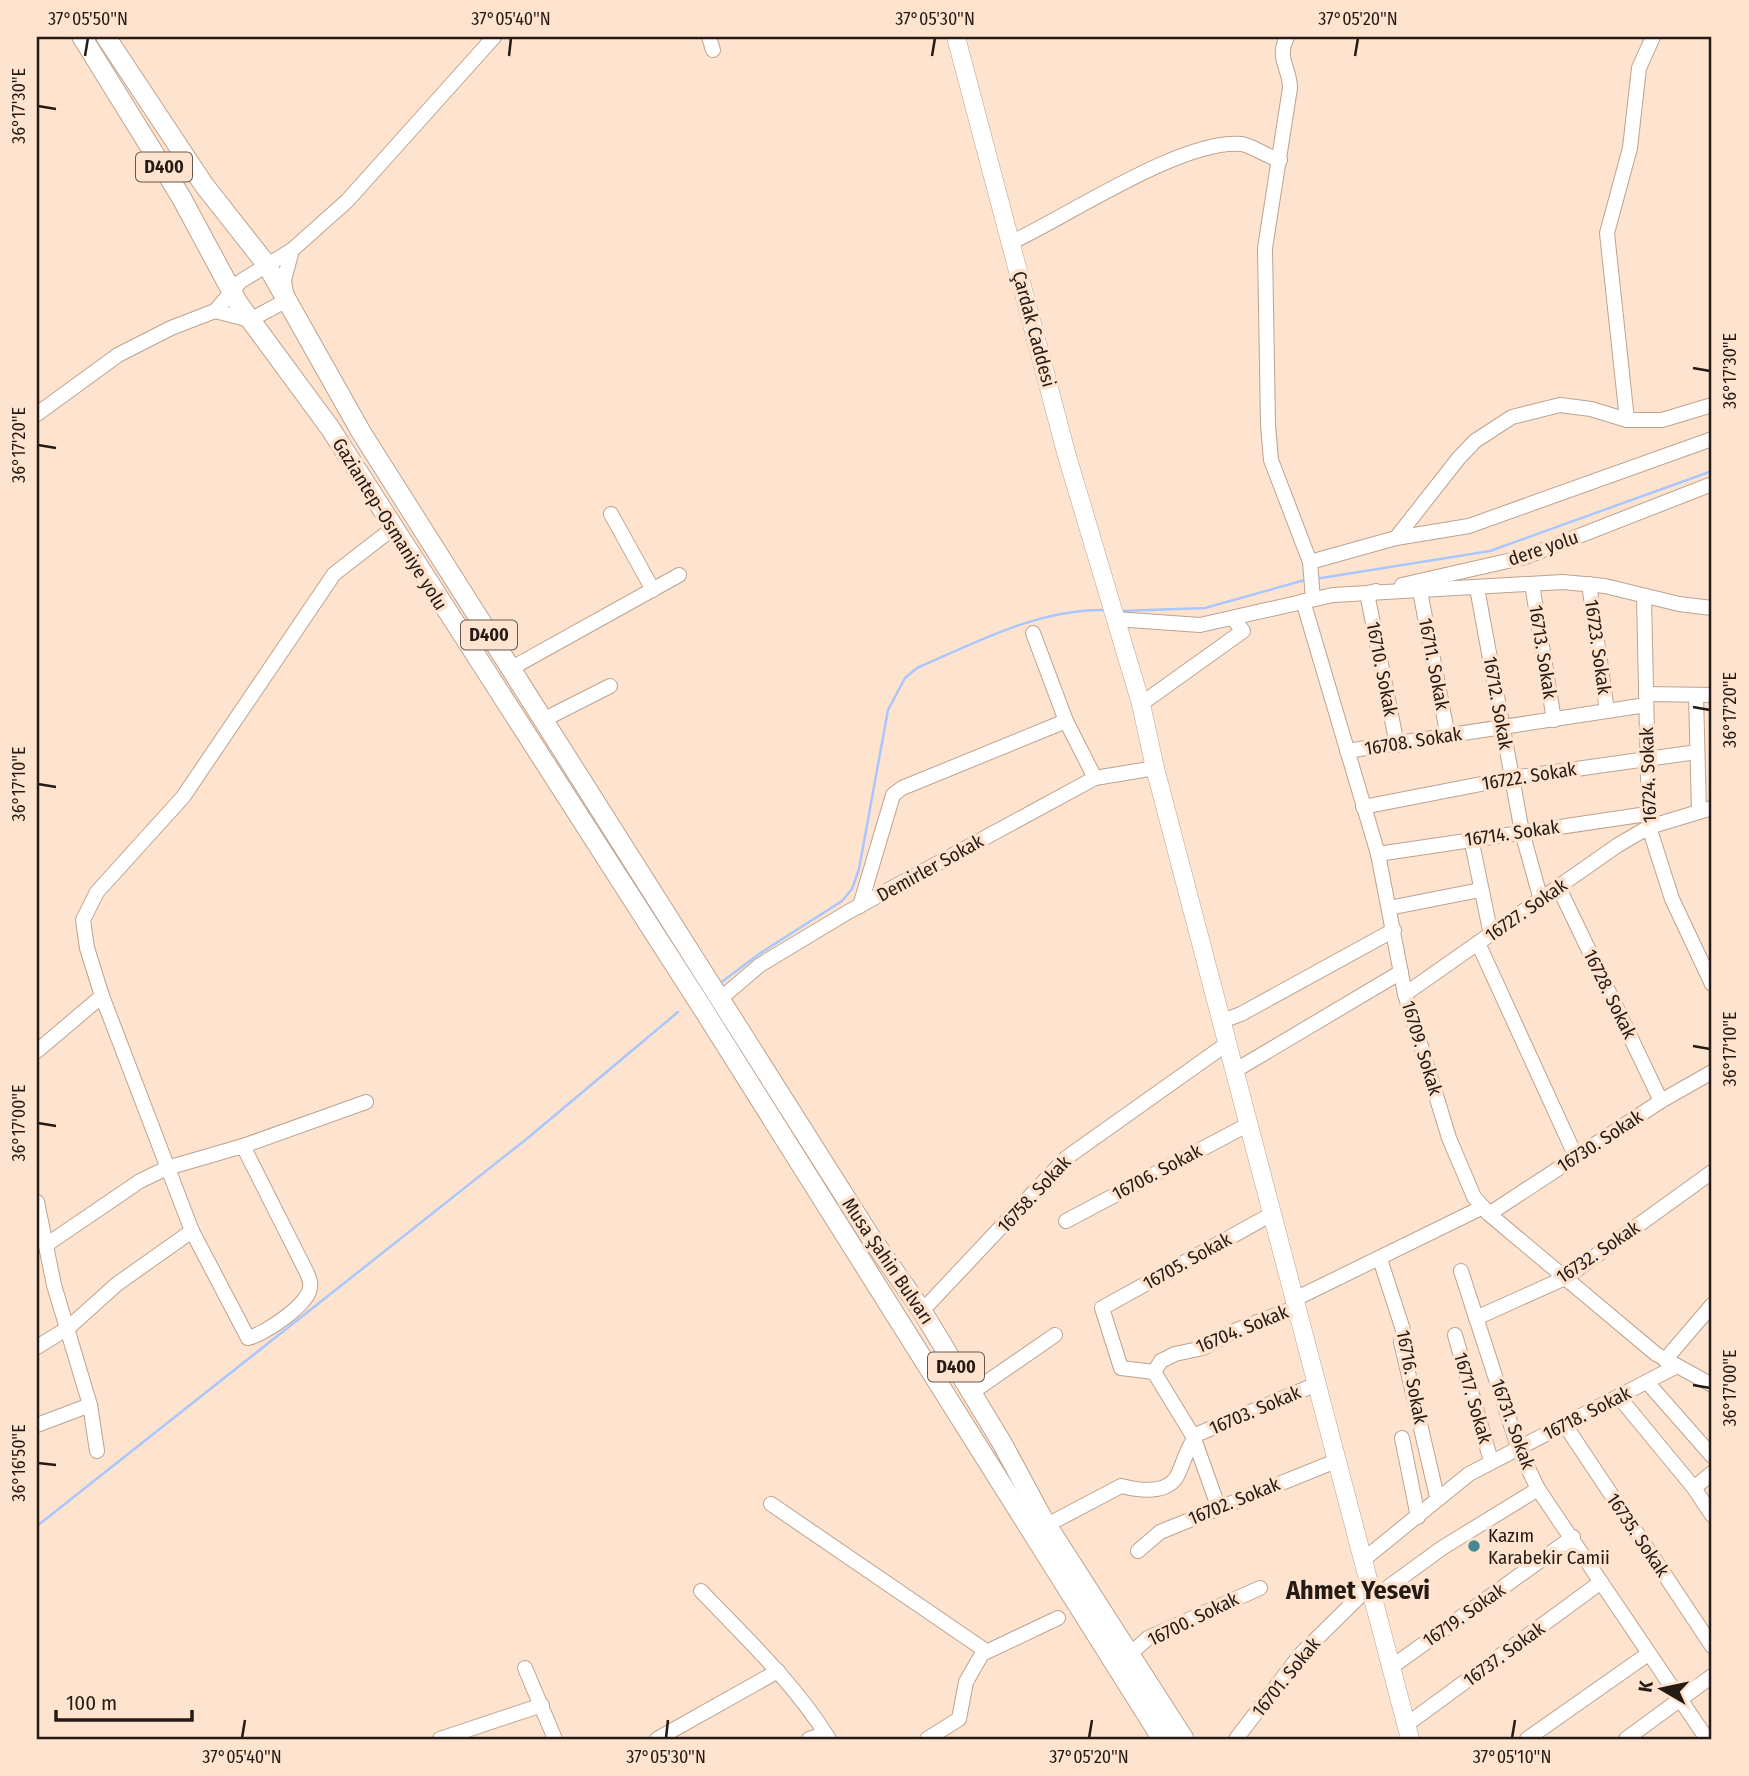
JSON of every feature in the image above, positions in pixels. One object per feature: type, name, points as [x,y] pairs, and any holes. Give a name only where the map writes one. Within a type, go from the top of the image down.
[{"type":"highway","name":"Gaziantep-Osmaniye yolu","points":[[82,37],[181,197],[230,290],[330,428],[392,529],[712,1004]]},
{"type":"highway","name":"Gaziantep-Osmaniye yolu","points":[[106,37],[204,185],[267,265],[361,432],[543,720],[712,1004]]},
{"type":"highway","name":"Musa Şahin Bulvarı","points":[[712,1004],[922,1311],[1047,1525],[1184,1739]]},
{"type":"highway","name":"Musa Şahin Bulvarı","points":[[712,1004],[1162,1739]]},
{"type":"main road","name":"Çardak Caddesi","points":[[956,37],[1113,617],[1141,704],[1155,768],[1408,1732]]},
{"type":"street","points":[[37,414],[118,355],[171,328],[215,311],[230,290],[292,250],[347,201],[494,37]]},
{"type":"street","name":"16709. Sokak","points":[[1287,37],[1281,56],[1290,79],[1290,89],[1265,262],[1269,447],[1309,566],[1309,595],[1347,751],[1378,854],[1405,994],[1449,1138],[1474,1197],[1486,1210],[1671,1363],[1712,1385]]},
{"type":"street","points":[[1627,420],[1608,233],[1630,148],[1639,68],[1653,37]]},
{"type":"street","points":[[1012,242],[1144,172],[1201,150],[1238,144],[1280,160]]},
{"type":"street","points":[[215,311],[250,320],[287,300],[284,279],[292,250]]},
{"type":"street","points":[[1396,538],[1475,441],[1512,417],[1545,406],[1560,405],[1591,409],[1627,420],[1676,418],[1712,405]]},
{"type":"street","points":[[1309,566],[1396,538],[1469,526],[1712,439]]},
{"type":"street","name":"dere yolu","points":[[1367,593],[1525,557],[1712,484]]},
{"type":"street","points":[[611,514],[653,590]]},
{"type":"street","points":[[243,1146],[306,1271],[311,1288],[306,1299],[261,1335],[248,1338],[191,1231],[102,996],[87,948],[83,920],[97,892],[183,797],[334,574],[392,529]]},
{"type":"street","points":[[510,669],[679,575]]},
{"type":"street","points":[[1113,617],[1175,626],[1234,620],[1309,595],[1532,584],[1589,584],[1712,608]]},
{"type":"street","name":"16713. Sokak","points":[[1532,584],[1554,720]]},
{"type":"street","name":"16723. Sokak","points":[[1589,584],[1607,711]]},
{"type":"street","name":"16712. Sokak","points":[[1477,588],[1522,832],[1541,900]]},
{"type":"street","name":"16711. Sokak","points":[[1420,591],[1448,737]]},
{"type":"street","name":"16710. Sokak","points":[[1367,593],[1398,745]]},
{"type":"street","name":"16724. Sokak","points":[[1644,596],[1648,821],[1672,900],[1712,984]]},
{"type":"street","points":[[1141,704],[1243,631],[1234,620]]},
{"type":"street","points":[[1033,633],[1066,721],[1095,778]]},
{"type":"street","points":[[543,720],[610,686]]},
{"type":"street","points":[[1648,821],[1706,810],[1697,752],[1696,695]]},
{"type":"street","name":"16708. Sokak","points":[[1347,751],[1607,711],[1646,700],[1712,695]]},
{"type":"street","points":[[860,906],[883,818],[893,795],[902,788],[1066,721]]},
{"type":"street","name":"16722. Sokak","points":[[1363,807],[1512,778],[1697,752]]},
{"type":"street","name":"Demirler Sokak","points":[[712,1004],[760,965],[860,906],[1095,778],[1155,768]]},
{"type":"street","name":"16714. Sokak","points":[[1378,854],[1472,838],[1648,821]]},
{"type":"street","name":"16727. Sokak","points":[[1405,994],[1559,888],[1648,821]]},
{"type":"street","points":[[1472,838],[1485,939],[1576,1157]]},
{"type":"street","name":"16728. Sokak","points":[[1559,888],[1661,1101]]},
{"type":"street","points":[[1389,908],[1480,890]]},
{"type":"street","points":[[1222,1021],[1241,1014],[1394,930]]},
{"type":"street","points":[[1236,1070],[1401,972]]},
{"type":"street","points":[[37,1051],[102,996]]},
{"type":"street","name":"16758. Sokak","points":[[922,1311],[1066,1158],[1228,1043]]},
{"type":"street","name":"16730. Sokak","points":[[1296,1303],[1380,1259],[1486,1210],[1712,1072]]},
{"type":"street","points":[[46,1245],[139,1181],[167,1168],[243,1146],[366,1102]]},
{"type":"street","name":"16706. Sokak","points":[[1066,1222],[1249,1124]]},
{"type":"street","name":"16732. Sokak","points":[[1476,1318],[1565,1278],[1712,1172]]},
{"type":"street","points":[[37,1202],[46,1245],[90,1405],[97,1451]]},
{"type":"street","name":"16705. Sokak","points":[[1154,1372],[1121,1368],[1102,1308],[1272,1214]]},
{"type":"street","points":[[37,1347],[68,1328],[117,1284],[191,1231]]},
{"type":"street","name":"16716. Sokak","points":[[1380,1259],[1404,1333],[1401,1342],[1437,1497]]},
{"type":"street","name":"16731. Sokak","points":[[1461,1271],[1518,1447],[1538,1489],[1707,1739]]},
{"type":"street","name":"16704. Sokak","points":[[1154,1372],[1161,1361],[1175,1354],[1203,1348],[1296,1303]]},
{"type":"street","points":[[1671,1363],[1712,1305]]},
{"type":"street","points":[[971,1392],[1055,1335]]},
{"type":"street","name":"16717. Sokak","points":[[1455,1335],[1491,1461]]},
{"type":"street","name":"16718. Sokak","points":[[1363,1560],[1418,1517],[1437,1497],[1491,1461],[1647,1382],[1671,1363]]},
{"type":"street","points":[[1154,1372],[1193,1439],[1218,1506]]},
{"type":"street","points":[[1647,1382],[1712,1456]]},
{"type":"street","name":"16703. Sokak","points":[[1193,1439],[1317,1384]]},
{"type":"street","points":[[1619,1397],[1694,1488],[1712,1515]]},
{"type":"street","points":[[37,1425],[90,1405]]},
{"type":"street","name":"16735. Sokak","points":[[1565,1425],[1712,1646]]},
{"type":"street","points":[[1402,1438],[1418,1517]]},
{"type":"street","points":[[1047,1525],[1121,1486],[1143,1492],[1166,1485],[1176,1478],[1182,1457],[1193,1439]]},
{"type":"street","name":"16702. Sokak","points":[[1138,1551],[1160,1532],[1218,1506],[1336,1461]]},
{"type":"street","points":[[1694,1488],[1712,1473]]},
{"type":"street","name":"16701. Sokak","points":[[1236,1739],[1300,1655],[1371,1593],[1538,1489]]},
{"type":"street","points":[[771,1504],[986,1651]]},
{"type":"street","name":"16719. Sokak","points":[[1390,1668],[1573,1538]]},
{"type":"street","name":"16737. Sokak","points":[[1408,1732],[1601,1582]]},
{"type":"street","name":"16700. Sokak","points":[[1129,1655],[1148,1638],[1260,1588]]},
{"type":"street","points":[[701,1591],[778,1671],[824,1727],[827,1737],[809,1739]]},
{"type":"street","points":[[927,1739],[960,1716],[971,1671],[986,1651],[1058,1618]]},
{"type":"street","points":[[1527,1739],[1648,1654]]},
{"type":"street","points":[[525,1668],[555,1739]]},
{"type":"street","points":[[657,1739],[778,1671]]},
{"type":"street","points":[[1626,1739],[1712,1676]]},
{"type":"street","points":[[440,1739],[542,1705]]},
{"type":"waterway","points":[[1315,579],[1490,551],[1712,471]]},
{"type":"waterway","points":[[1120,611],[1205,608],[1305,580]]},
{"type":"waterway","points":[[719,984],[759,954],[842,901],[852,889],[859,869],[888,710],[905,678],[917,668],[1009,628],[1057,615],[1107,610]]},
{"type":"waterway","points":[[37,1526],[529,1137],[678,1012]]},
{"type":"place","name":"Kazım Karabekir Camii","points":[[1474,1546]]},
{"type":"district","name":"Ahmet Yesevi","points":[[1358,1590]]}]
